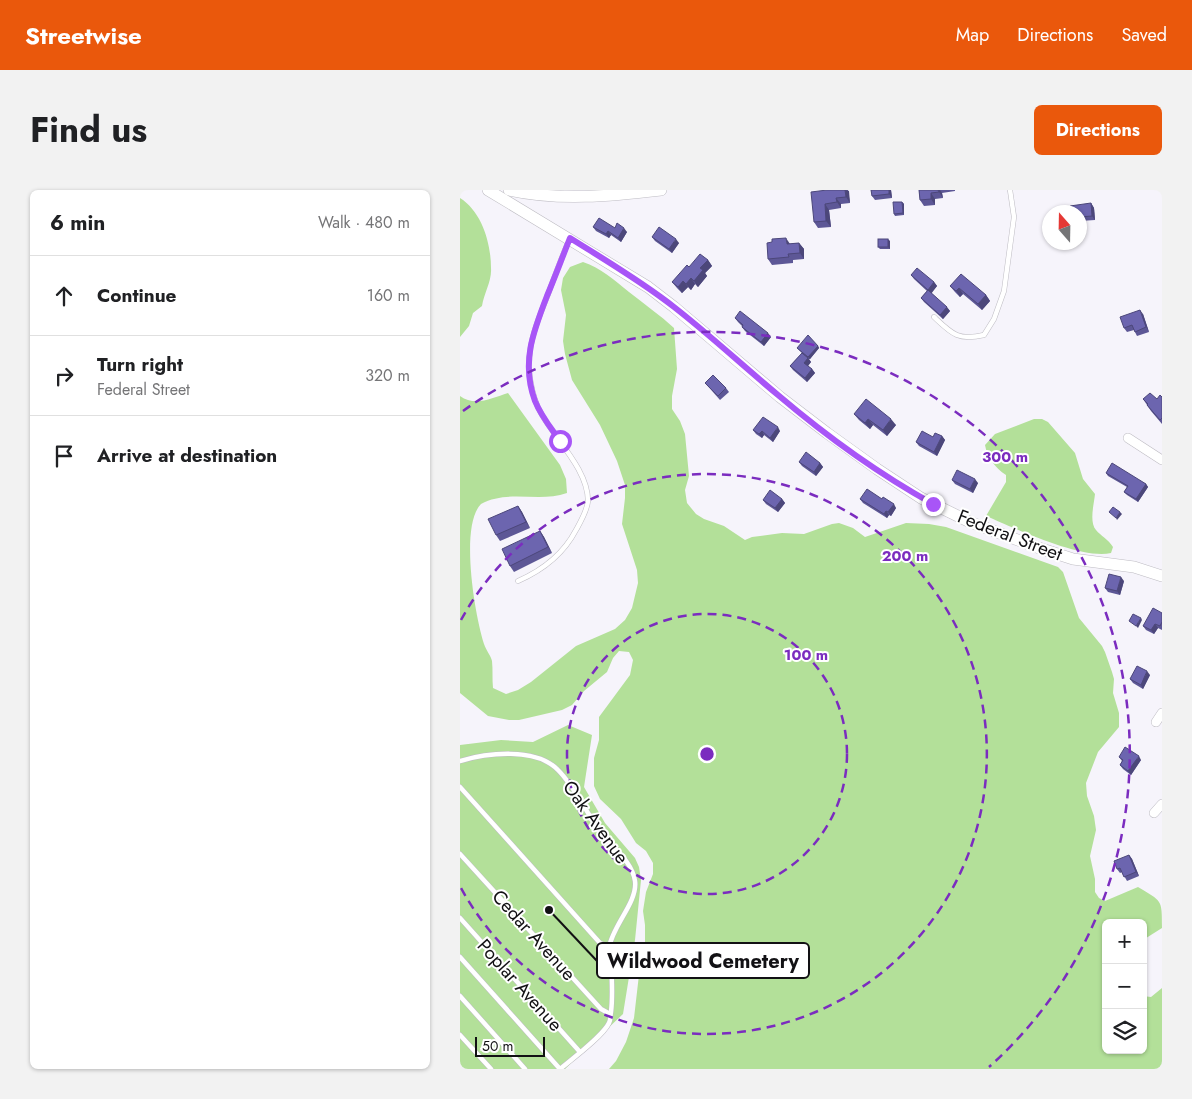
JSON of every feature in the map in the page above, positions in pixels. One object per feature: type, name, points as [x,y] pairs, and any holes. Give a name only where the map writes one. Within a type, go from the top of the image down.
[{"type":"street","name":"Federal Street","points":[[488,190],[648,287],[827,433],[921,498],[970,522],[1073,560],[1134,567],[1162,576]]},
{"type":"street","points":[[509,190],[538,195],[586,197],[661,190]]},
{"type":"street","points":[[530,217],[538,195]]},
{"type":"street","points":[[1128,438],[1162,460]]},
{"type":"street","points":[[1156,722],[1162,713]]},
{"type":"street","points":[[1154,813],[1162,804]]},
{"type":"lane","points":[[934,317],[950,332],[960,337],[971,338],[984,335],[994,319],[1004,291],[1014,217],[1010,190]]},
{"type":"lane","points":[[518,581],[531,575],[556,558],[574,535],[588,502],[584,485],[575,464],[541,414],[535,401],[530,377],[530,343],[538,317],[570,238]]},
{"type":"lane","name":"Oak Avenue","points":[[460,761],[497,754],[526,755],[543,760],[556,768],[568,781],[593,822],[632,872],[635,882],[634,891],[609,947],[612,989],[611,1019],[608,1025],[560,1069]]},
{"type":"lane","points":[[460,787],[600,943],[609,947]]},
{"type":"lane","name":"Cedar Avenue","points":[[460,854],[601,1009],[610,1014]]},
{"type":"lane","name":"Poplar Avenue","points":[[460,918],[580,1052]]},
{"type":"lane","points":[[460,957],[560,1069]]},
{"type":"lane","points":[[460,996],[525,1069]]},
{"type":"lane","points":[[460,1035],[491,1069]]},
{"type":"green space","points":[[460,198],[474,211],[484,229],[491,258],[491,268],[482,306],[473,313],[469,326],[460,337]]},
{"type":"green space","points":[[583,262],[596,268],[674,328],[677,369],[672,396],[672,409],[680,421],[685,434],[689,476],[685,490],[687,503],[696,514],[704,519],[724,526],[745,540],[752,537],[782,533],[804,534],[839,523],[853,528],[865,537],[906,523],[929,524],[946,527],[1058,567],[1063,572],[1079,618],[1105,652],[1114,679],[1113,693],[1119,713],[1119,727],[1098,752],[1086,783],[1087,796],[1094,816],[1096,830],[1090,856],[1095,879],[1095,892],[1099,898],[1105,901],[1138,887],[1159,902],[1162,911],[1162,928],[1147,937],[1147,919],[1102,919],[1102,1054],[1147,1054],[1147,996],[1151,997],[1162,988],[1162,1069],[609,1069],[616,1061],[626,1042],[634,1018],[640,966],[645,946],[643,911],[646,892],[653,874],[653,863],[646,851],[636,843],[621,819],[600,799],[594,786],[594,758],[599,740],[599,717],[630,675],[633,660],[629,652],[619,651],[613,658],[607,672],[584,691],[572,705],[562,710],[519,720],[488,716],[460,693],[460,396],[472,401],[478,401],[508,393],[560,465],[566,479],[567,493],[546,497],[502,497],[481,504],[475,515],[471,530],[470,549],[473,591],[480,630],[492,661],[493,688],[506,694],[518,690],[576,646],[615,629],[625,620],[632,608],[638,583],[637,570],[622,524],[625,485],[617,461],[600,425],[572,380],[565,354],[563,341],[566,315],[561,290],[563,278],[570,267]]},
{"type":"green space","points":[[1034,419],[1042,419],[1048,422],[1075,453],[1083,479],[1095,494],[1092,513],[1094,527],[1113,547],[1111,553],[1098,554],[1066,548],[986,516],[1006,482],[1006,475],[992,462],[985,445],[995,434]]},
{"type":"green space","points":[[568,725],[592,735],[584,787],[605,823],[635,858],[639,867],[641,880],[635,940],[623,1014],[565,1069],[460,1069],[460,745],[501,740],[533,742]]},
{"type":"building","points":[[845,190],[846,197],[836,198],[837,202],[825,204],[826,221],[814,222],[811,192]]},
{"type":"building","points":[[871,190],[889,190],[889,194],[872,196]]},
{"type":"building","points":[[919,190],[938,190],[939,192],[931,193],[931,199],[920,200]]},
{"type":"building","points":[[893,202],[902,202],[903,213],[894,214]]},
{"type":"building","points":[[1091,203],[1092,216],[1087,216],[1087,205],[1077,205]]},
{"type":"building","points":[[599,218],[615,228],[617,223],[624,228],[618,238],[608,231],[606,234],[593,227]]},
{"type":"building","points":[[659,227],[676,239],[669,249],[652,237]]},
{"type":"building","points":[[786,238],[787,244],[799,243],[800,253],[788,254],[789,257],[768,259],[767,243],[772,242],[772,239]]},
{"type":"building","points":[[878,239],[888,239],[888,247],[878,247]]},
{"type":"building","points":[[700,254],[708,260],[700,268],[703,270],[694,281],[691,278],[686,284],[683,281],[678,287],[672,282]]},
{"type":"building","points":[[917,268],[934,282],[928,290],[911,275]]},
{"type":"building","points":[[961,274],[986,295],[978,304],[959,288],[956,291],[950,286]]},
{"type":"building","points":[[928,290],[947,307],[940,315],[921,298]]},
{"type":"building","points":[[1140,310],[1146,327],[1135,332],[1132,325],[1124,328],[1120,317]]},
{"type":"building","points":[[740,311],[768,333],[761,342],[742,327],[743,325],[735,318]]},
{"type":"building","points":[[808,335],[818,346],[808,357],[797,348]]},
{"type":"building","points":[[802,353],[808,358],[804,363],[812,369],[805,378],[790,366]]},
{"type":"building","points":[[713,375],[726,388],[718,396],[705,383]]},
{"type":"building","points":[[1150,393],[1157,399],[1160,395],[1162,397],[1162,418],[1160,420],[1143,399]]},
{"type":"building","points":[[866,399],[891,419],[883,430],[868,419],[865,423],[854,414]]},
{"type":"building","points":[[763,417],[778,427],[770,438],[762,431],[759,434],[753,430]]},
{"type":"building","points":[[922,431],[933,437],[935,433],[942,436],[934,452],[916,442]]},
{"type":"building","points":[[806,452],[820,463],[814,472],[799,462]]},
{"type":"building","points":[[1112,463],[1146,484],[1136,499],[1124,492],[1128,486],[1106,473]]},
{"type":"building","points":[[957,470],[975,479],[970,489],[952,480]]},
{"type":"building","points":[[867,489],[894,504],[888,512],[886,511],[884,514],[860,499]]},
{"type":"building","points":[[770,490],[782,499],[775,508],[763,500]]},
{"type":"building","points":[[518,506],[526,522],[496,535],[488,519]]},
{"type":"building","points":[[1113,507],[1120,512],[1116,518],[1109,512]]},
{"type":"building","points":[[540,531],[548,547],[510,566],[502,549]]},
{"type":"building","points":[[1109,574],[1121,577],[1117,591],[1105,588]]},
{"type":"building","points":[[1153,608],[1162,613],[1162,622],[1160,626],[1155,624],[1151,630],[1143,626]]},
{"type":"building","points":[[1133,614],[1141,618],[1136,626],[1129,621]]},
{"type":"building","points":[[1137,666],[1147,671],[1141,685],[1130,679]]},
{"type":"building","points":[[1125,747],[1139,756],[1128,771],[1120,765],[1123,760],[1119,757]]},
{"type":"building","points":[[1129,855],[1136,872],[1124,877],[1120,868],[1117,869],[1114,861]]},
{"type":"place","name":"Wildwood Cemetery","points":[[549,910]]},
{"type":"route","points":[[560,441],[541,414],[535,401],[530,377],[529,354],[530,343],[538,317],[570,238],[648,287],[827,433],[877,469],[933,504]]}]
